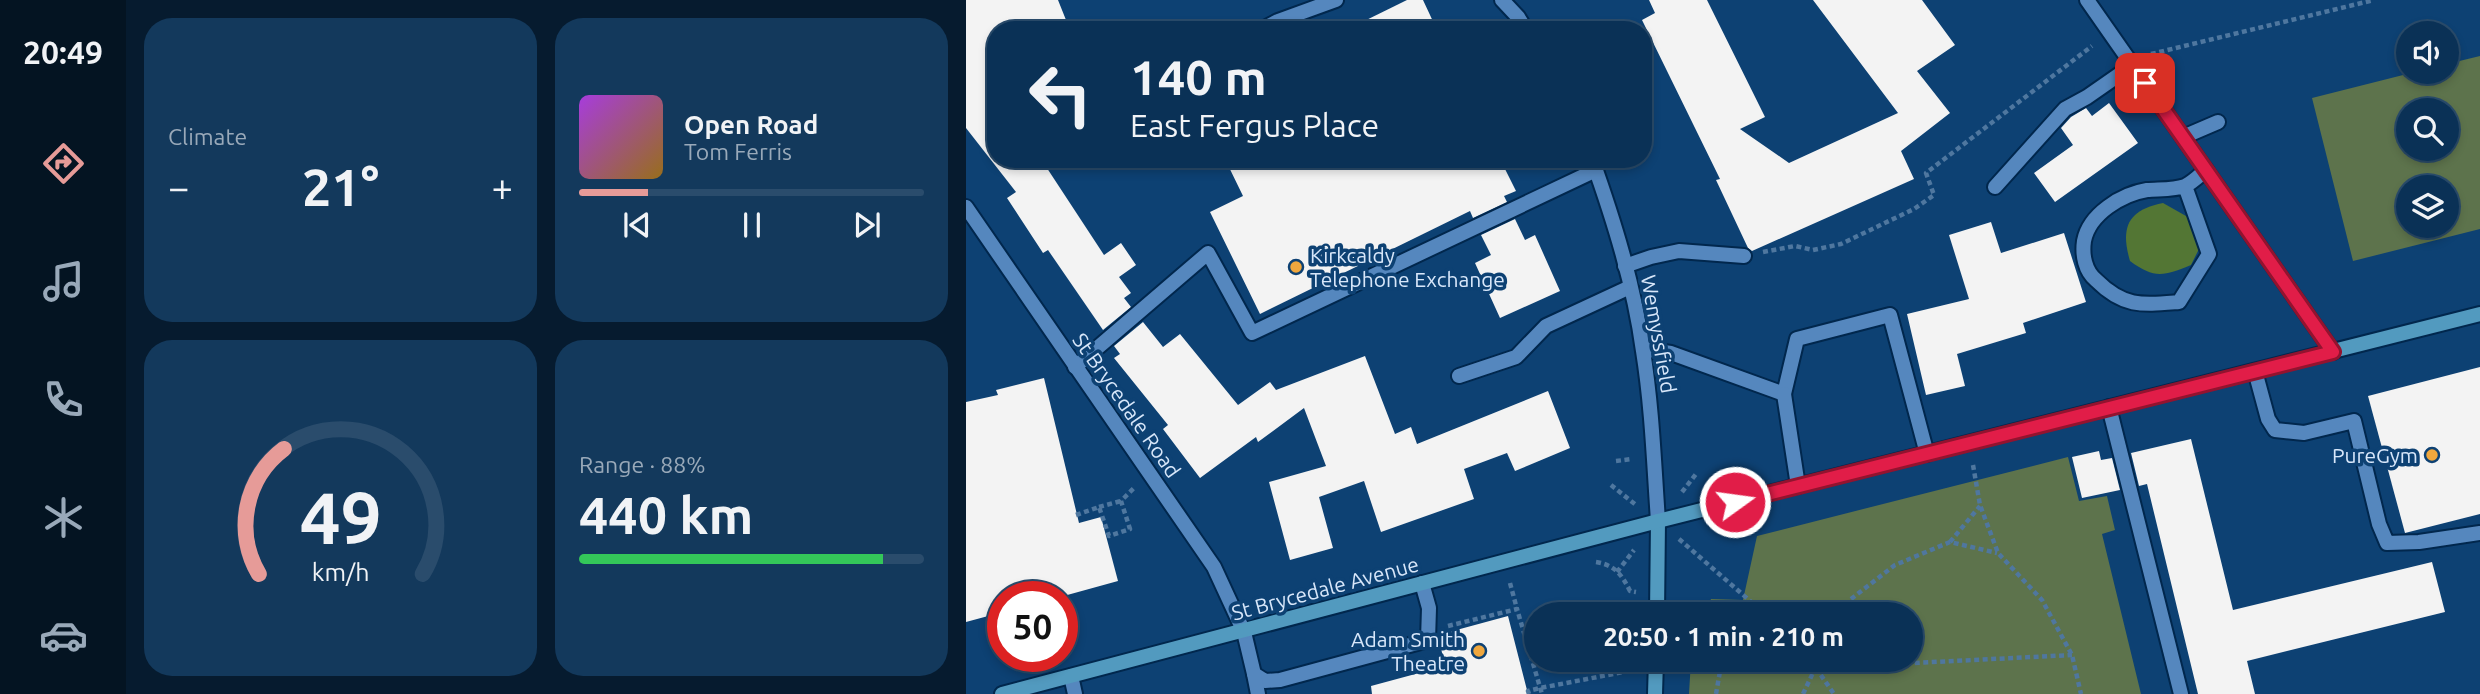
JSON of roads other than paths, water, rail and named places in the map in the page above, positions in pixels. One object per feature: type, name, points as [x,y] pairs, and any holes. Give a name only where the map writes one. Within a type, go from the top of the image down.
[{"type":"main road","name":"St Brycedale Avenue","points":[[1002,694],[1658,521],[2480,314]]},
{"type":"main road","points":[[1658,521],[1658,602]]},
{"type":"main road","points":[[1655,694],[1656,672]]},
{"type":"street","points":[[1278,21],[1336,0]]},
{"type":"street","points":[[1502,0],[1520,21]]},
{"type":"street","points":[[2087,0],[2333,352]]},
{"type":"street","points":[[1995,187],[2065,109],[2087,97],[2131,62]]},
{"type":"street","points":[[2183,137],[2218,122]]},
{"type":"street","points":[[1075,367],[1208,253],[1252,333],[1588,168]]},
{"type":"street","name":"Wemyssfield","points":[[1595,168],[1619,237],[1643,349],[1658,521]]},
{"type":"street","points":[[2185,186],[2209,254],[2179,302],[2140,305],[2109,293],[2090,275],[2084,261],[2083,245],[2086,233],[2099,214],[2121,199],[2143,191],[2185,186],[2206,170]]},
{"type":"street","name":"St Brycedale Road","points":[[966,207],[1214,567],[1244,632],[1258,694]]},
{"type":"street","points":[[1625,266],[1679,251],[1744,256]]},
{"type":"street","points":[[1459,376],[1517,357],[1546,326],[1630,287]]},
{"type":"street","points":[[1798,486],[1784,394],[1797,340],[1890,315],[1927,454]]},
{"type":"street","points":[[1643,349],[1671,354],[1784,394]]},
{"type":"street","points":[[2255,372],[2268,419],[2275,430],[2304,433],[2354,421],[2379,524],[2387,543],[2419,542],[2480,533]]},
{"type":"street","points":[[2109,407],[2181,694]]},
{"type":"street","points":[[1254,674],[1265,681],[1280,680],[1428,640],[1429,608],[1423,583]]},
{"type":"street","points":[[1070,676],[1075,694]]},
{"type":"place","name":"Kirkcaldy Telephone Exchange","points":[[1296,267]]},
{"type":"place","name":"PureGym","points":[[2432,455]]},
{"type":"place","name":"Adam Smith Theatre","points":[[1479,651]]}]
